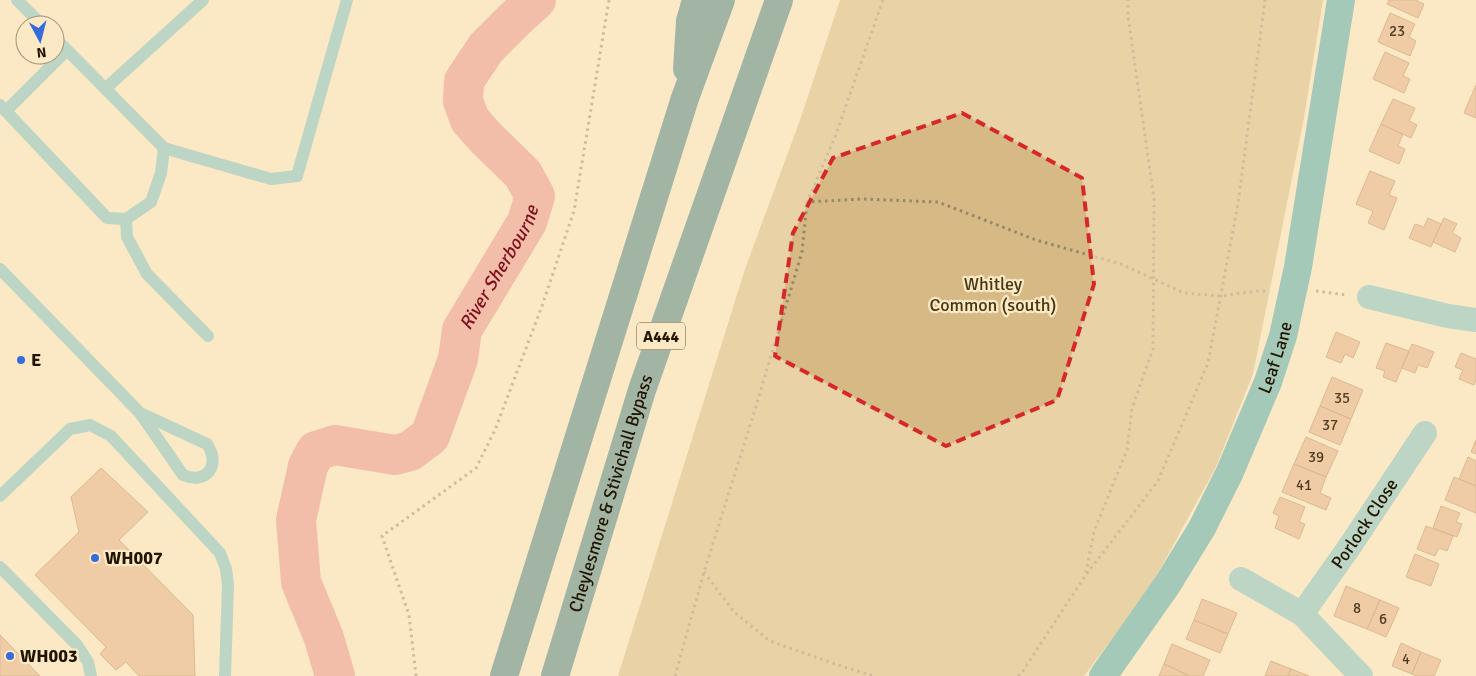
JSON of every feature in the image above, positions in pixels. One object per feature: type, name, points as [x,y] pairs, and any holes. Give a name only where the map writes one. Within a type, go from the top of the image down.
[{"type":"highway","points":[[685,98],[690,21],[696,0]]},
{"type":"highway","name":"A444","points":[[504,676],[685,98],[721,0]]},
{"type":"highway","name":"Cheylesmore & Stivichall Bypass","points":[[555,676],[642,390],[779,0]]},
{"type":"street","name":"Leaf Lane","points":[[1103,676],[1186,556],[1215,504],[1268,382],[1283,336],[1293,292],[1341,0]]},
{"type":"street","points":[[1369,297],[1448,316],[1476,320]]},
{"type":"street","name":"Porlock Close","points":[[1302,614],[1425,433]]},
{"type":"street","points":[[1241,579],[1302,614],[1361,676]]},
{"type":"lane","points":[[17,0],[32,15]]},
{"type":"lane","points":[[106,88],[203,0]]},
{"type":"lane","points":[[164,148],[161,173],[151,202],[126,219],[107,218],[3,108],[67,50],[164,148],[270,180],[297,176],[347,0]]},
{"type":"lane","points":[[126,219],[126,237],[147,274],[208,336]]},
{"type":"lane","points":[[0,269],[140,413],[183,475],[192,479],[203,476],[210,470],[213,462],[212,453],[207,444],[140,413]]},
{"type":"lane","points":[[0,496],[70,429],[90,425],[111,436],[220,553],[226,569],[228,585],[226,676]]},
{"type":"lane","points":[[0,567],[77,645],[88,662],[91,676]]},
{"type":"path","points":[[416,676],[410,615],[382,536],[476,468],[495,430],[542,306],[574,211],[609,0]]},
{"type":"path","points":[[675,676],[704,572],[802,252],[807,202],[835,137],[884,0]]},
{"type":"path","points":[[1085,576],[1094,531],[1127,450],[1132,408],[1153,348],[1154,200],[1128,16],[1128,0]]},
{"type":"path","points":[[1018,676],[1085,576],[1158,481],[1208,363],[1238,204],[1265,0]]},
{"type":"path","points":[[807,202],[862,199],[938,202],[1036,240],[1121,264],[1184,294],[1221,296],[1257,291],[1293,292],[1307,290],[1369,297]]},
{"type":"path","points":[[704,572],[734,612],[770,642],[874,676]]},
{"type":"highlighted area","points":[[962,113],[1082,178],[1094,284],[1057,400],[946,446],[775,356],[793,233],[833,158]]},
{"type":"green space","name":"Whitley Common (south)","points":[[840,0],[1323,0],[1304,118],[1253,374],[1215,469],[1148,591],[1084,676],[618,676],[745,269],[800,120]]},
{"type":"building","points":[[1389,0],[1417,0],[1424,4],[1418,18],[1387,4]]},
{"type":"building","points":[[1390,13],[1415,24],[1409,37],[1416,41],[1410,56],[1378,42]]},
{"type":"building","points":[[1385,52],[1409,63],[1403,76],[1410,79],[1404,93],[1373,79]]},
{"type":"building","points":[[1476,85],[1476,118],[1464,113]]},
{"type":"building","points":[[1393,99],[1415,108],[1409,121],[1417,125],[1411,138],[1381,124]]},
{"type":"building","points":[[1381,124],[1403,134],[1398,146],[1405,149],[1399,164],[1369,151]]},
{"type":"building","points":[[1370,171],[1395,181],[1389,195],[1397,198],[1384,230],[1368,223],[1373,211],[1356,204]]},
{"type":"building","points":[[1428,218],[1441,224],[1431,247],[1409,238],[1415,224],[1424,227]]},
{"type":"building","points":[[1444,218],[1457,224],[1452,233],[1461,238],[1455,252],[1433,242]]},
{"type":"building","points":[[1336,332],[1360,342],[1353,358],[1345,354],[1341,363],[1326,357]]},
{"type":"building","points":[[1386,343],[1409,351],[1396,382],[1383,377],[1385,371],[1376,368]]},
{"type":"building","points":[[1412,344],[1434,352],[1427,368],[1418,365],[1415,373],[1402,368]]},
{"type":"building","points":[[1461,353],[1476,359],[1476,379],[1474,385],[1459,379],[1463,370],[1455,367]]},
{"type":"building","points":[[1332,377],[1363,390],[1351,419],[1320,406]]},
{"type":"building","points":[[1320,406],[1351,419],[1340,445],[1309,432]]},
{"type":"building","points":[[1306,437],[1338,451],[1326,477],[1294,464]]},
{"type":"building","points":[[1476,440],[1476,454],[1471,452]]},
{"type":"building","points":[[1468,457],[1476,461],[1476,486],[1459,479]]},
{"type":"building","points":[[1294,464],[1326,477],[1320,493],[1331,498],[1326,510],[1282,492]]},
{"type":"building","name":"WH007","points":[[101,468],[148,512],[119,540],[193,615],[195,676],[139,676],[126,662],[116,670],[100,654],[106,647],[35,575],[79,532],[71,497]]},
{"type":"building","points":[[1454,477],[1476,486],[1476,513],[1445,500]]},
{"type":"building","points":[[1280,497],[1305,507],[1299,522],[1305,524],[1299,539],[1275,528],[1279,516],[1273,513]]},
{"type":"building","points":[[1441,506],[1460,513],[1456,522],[1462,524],[1457,537],[1433,528]]},
{"type":"building","points":[[1426,526],[1453,536],[1447,551],[1439,548],[1435,556],[1417,549]]},
{"type":"building","points":[[1415,554],[1439,564],[1431,586],[1406,577]]},
{"type":"building","points":[[1346,586],[1380,600],[1367,629],[1334,616]]},
{"type":"building","points":[[1202,599],[1237,613],[1228,634],[1194,620]]},
{"type":"building","points":[[1380,600],[1399,608],[1386,637],[1367,629]]},
{"type":"building","points":[[1194,620],[1228,634],[1220,653],[1186,639]]},
{"type":"building","name":"WH003","points":[[0,635],[40,676],[0,676]]},
{"type":"building","points":[[1401,643],[1421,652],[1412,674],[1392,666]]},
{"type":"building","points":[[1172,644],[1210,660],[1203,676],[1190,676],[1164,664]]},
{"type":"building","points":[[1421,652],[1441,660],[1434,676],[1416,676],[1412,674]]},
{"type":"building","points":[[1271,661],[1291,669],[1288,676],[1265,676]]},
{"type":"building","points":[[1164,664],[1190,676],[1159,676]]},
{"type":"building","points":[[1291,669],[1309,676],[1288,676]]},
{"type":"waterway","name":"River Sherbourne","points":[[335,676],[324,638],[301,582],[296,520],[308,466],[316,451],[335,445],[395,455],[410,451],[430,436],[458,359],[462,330],[527,222],[535,196],[523,174],[470,120],[463,101],[464,81],[486,48],[536,0]]},
{"type":"place","name":"E","points":[[21,360]]},
{"type":"place","name":"WH007","points":[[95,558]]},
{"type":"place","name":"WH003","points":[[10,656]]}]
